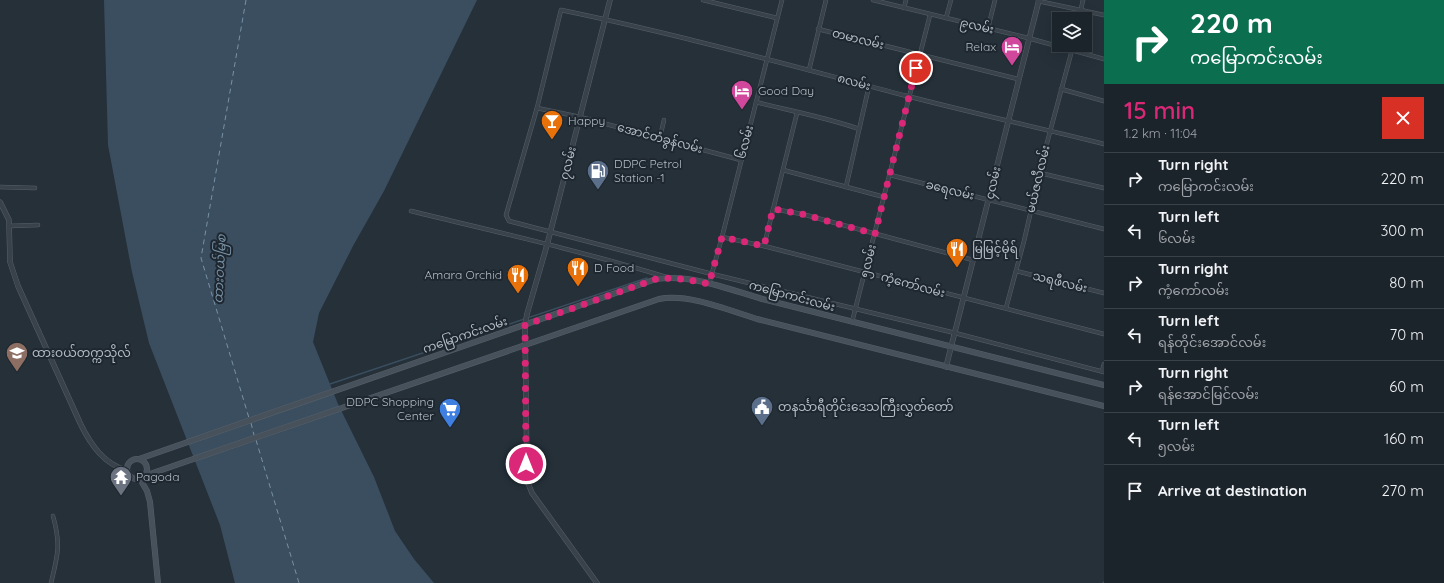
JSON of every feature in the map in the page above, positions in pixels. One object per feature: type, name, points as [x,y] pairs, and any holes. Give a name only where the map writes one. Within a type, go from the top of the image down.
[{"type":"main road","name":"ကမြောကင်းလမ်း","points":[[139,459],[656,279],[667,278],[686,279],[709,284],[762,299],[1104,385]]},
{"type":"main road","points":[[142,478],[146,472],[146,466],[139,459],[133,460],[129,463],[126,470],[130,477],[134,479],[142,478],[659,299],[667,298],[677,298],[704,303],[757,318],[1104,406]]},
{"type":"main road","points":[[142,478],[150,502],[158,583]]},
{"type":"street","name":"၇လမ်း","points":[[597,583],[532,493],[528,484],[526,474],[525,325],[551,232],[610,0]]},
{"type":"street","points":[[703,0],[777,18]]},
{"type":"street","name":"၆လမ်း","points":[[709,284],[782,0]]},
{"type":"street","points":[[809,70],[826,0]]},
{"type":"street","name":"၉လမ်း","points":[[873,0],[1052,45]]},
{"type":"street","points":[[904,8],[906,0]]},
{"type":"street","points":[[946,18],[950,0]]},
{"type":"street","points":[[988,28],[996,0]]},
{"type":"street","points":[[1038,0],[1104,15]]},
{"type":"street","name":"၄လမ်း","points":[[946,366],[974,260],[1038,0]]},
{"type":"street","points":[[1081,9],[1083,0]]},
{"type":"street","name":"၈လမ်း","points":[[537,108],[560,10],[605,19],[766,58],[869,86],[1104,144]]},
{"type":"street","name":"၅လမ်း","points":[[852,322],[930,15]]},
{"type":"street","name":"တမာလမ်း","points":[[818,30],[1018,79]]},
{"type":"street","name":"မယ်ဇလီလမ်း","points":[[1006,308],[1050,131],[1071,52]]},
{"type":"street","name":"၉လမ်း","points":[[1079,52],[1104,59]]},
{"type":"street","points":[[846,187],[869,86]]},
{"type":"street","points":[[1061,89],[1104,101]]},
{"type":"street","points":[[756,102],[797,113],[822,117],[859,129]]},
{"type":"street","points":[[537,108],[506,215],[509,221],[712,274],[1103,372],[1104,364]]},
{"type":"street","name":"အောင်တံခွန်လမ်း","points":[[537,108],[580,117],[741,160]]},
{"type":"street","points":[[764,246],[797,113]]},
{"type":"street","points":[[660,138],[664,120]]},
{"type":"street","points":[[783,170],[884,197]]},
{"type":"street","points":[[1040,173],[1104,188]]},
{"type":"street","name":"ခရေလမ်း","points":[[890,175],[1104,229]]},
{"type":"street","points":[[0,187],[35,188]]},
{"type":"street","points":[[0,202],[9,220],[10,262],[18,286],[81,425],[91,442],[103,457],[114,465],[126,470]]},
{"type":"street","points":[[773,209],[802,214],[974,260]]},
{"type":"street","points":[[411,211],[547,245],[590,254],[667,278]]},
{"type":"street","points":[[9,226],[38,225]]},
{"type":"street","name":"ကံ့ကော်လမ်း","points":[[722,237],[764,246],[1104,334]]},
{"type":"street","name":"သရဖီလမ်း","points":[[1016,271],[1104,293]]},
{"type":"street","points":[[51,583],[59,545],[53,516]]},
{"type":"water","name":"ထားဝယ်မြစ","points":[[104,0],[477,0],[384,191],[353,246],[319,313],[313,342],[338,404],[374,477],[395,531],[414,559],[434,583],[235,583],[220,525],[149,343],[132,272],[108,145]]},
{"type":"waterway","points":[[330,384],[647,278]]},
{"type":"ferry route","points":[[246,0],[201,258],[249,418]]},
{"type":"ferry route","points":[[251,423],[254,435]]},
{"type":"ferry route","points":[[256,440],[299,583]]},
{"type":"place","name":"Relax","points":[[1012,66]]},
{"type":"place","name":"Good Day","points":[[742,110]]},
{"type":"place","name":"Happy","points":[[552,140]]},
{"type":"place","name":"DDPC Petrol Station -1","points":[[598,190]]},
{"type":"place","name":"မြမြင့်မိုရ်","points":[[957,268]]},
{"type":"place","name":"D Food","points":[[578,288]]},
{"type":"place","name":"Amara Orchid","points":[[518,294]]},
{"type":"place","name":"ထားဝယ်တက္ကသိုလ်","points":[[17,372]]},
{"type":"place","name":"တနင်္သာရီတိုင်းဒေသကြီးလွှတ်တော်","points":[[762,426]]},
{"type":"place","name":"DDPC Shopping Center","points":[[450,428]]},
{"type":"place","name":"Pagoda","points":[[121,496]]},
{"type":"route","points":[[526,464],[525,325],[656,279],[682,279],[709,284],[722,237],[764,246],[773,209],[802,214],[875,234],[916,68]]}]
